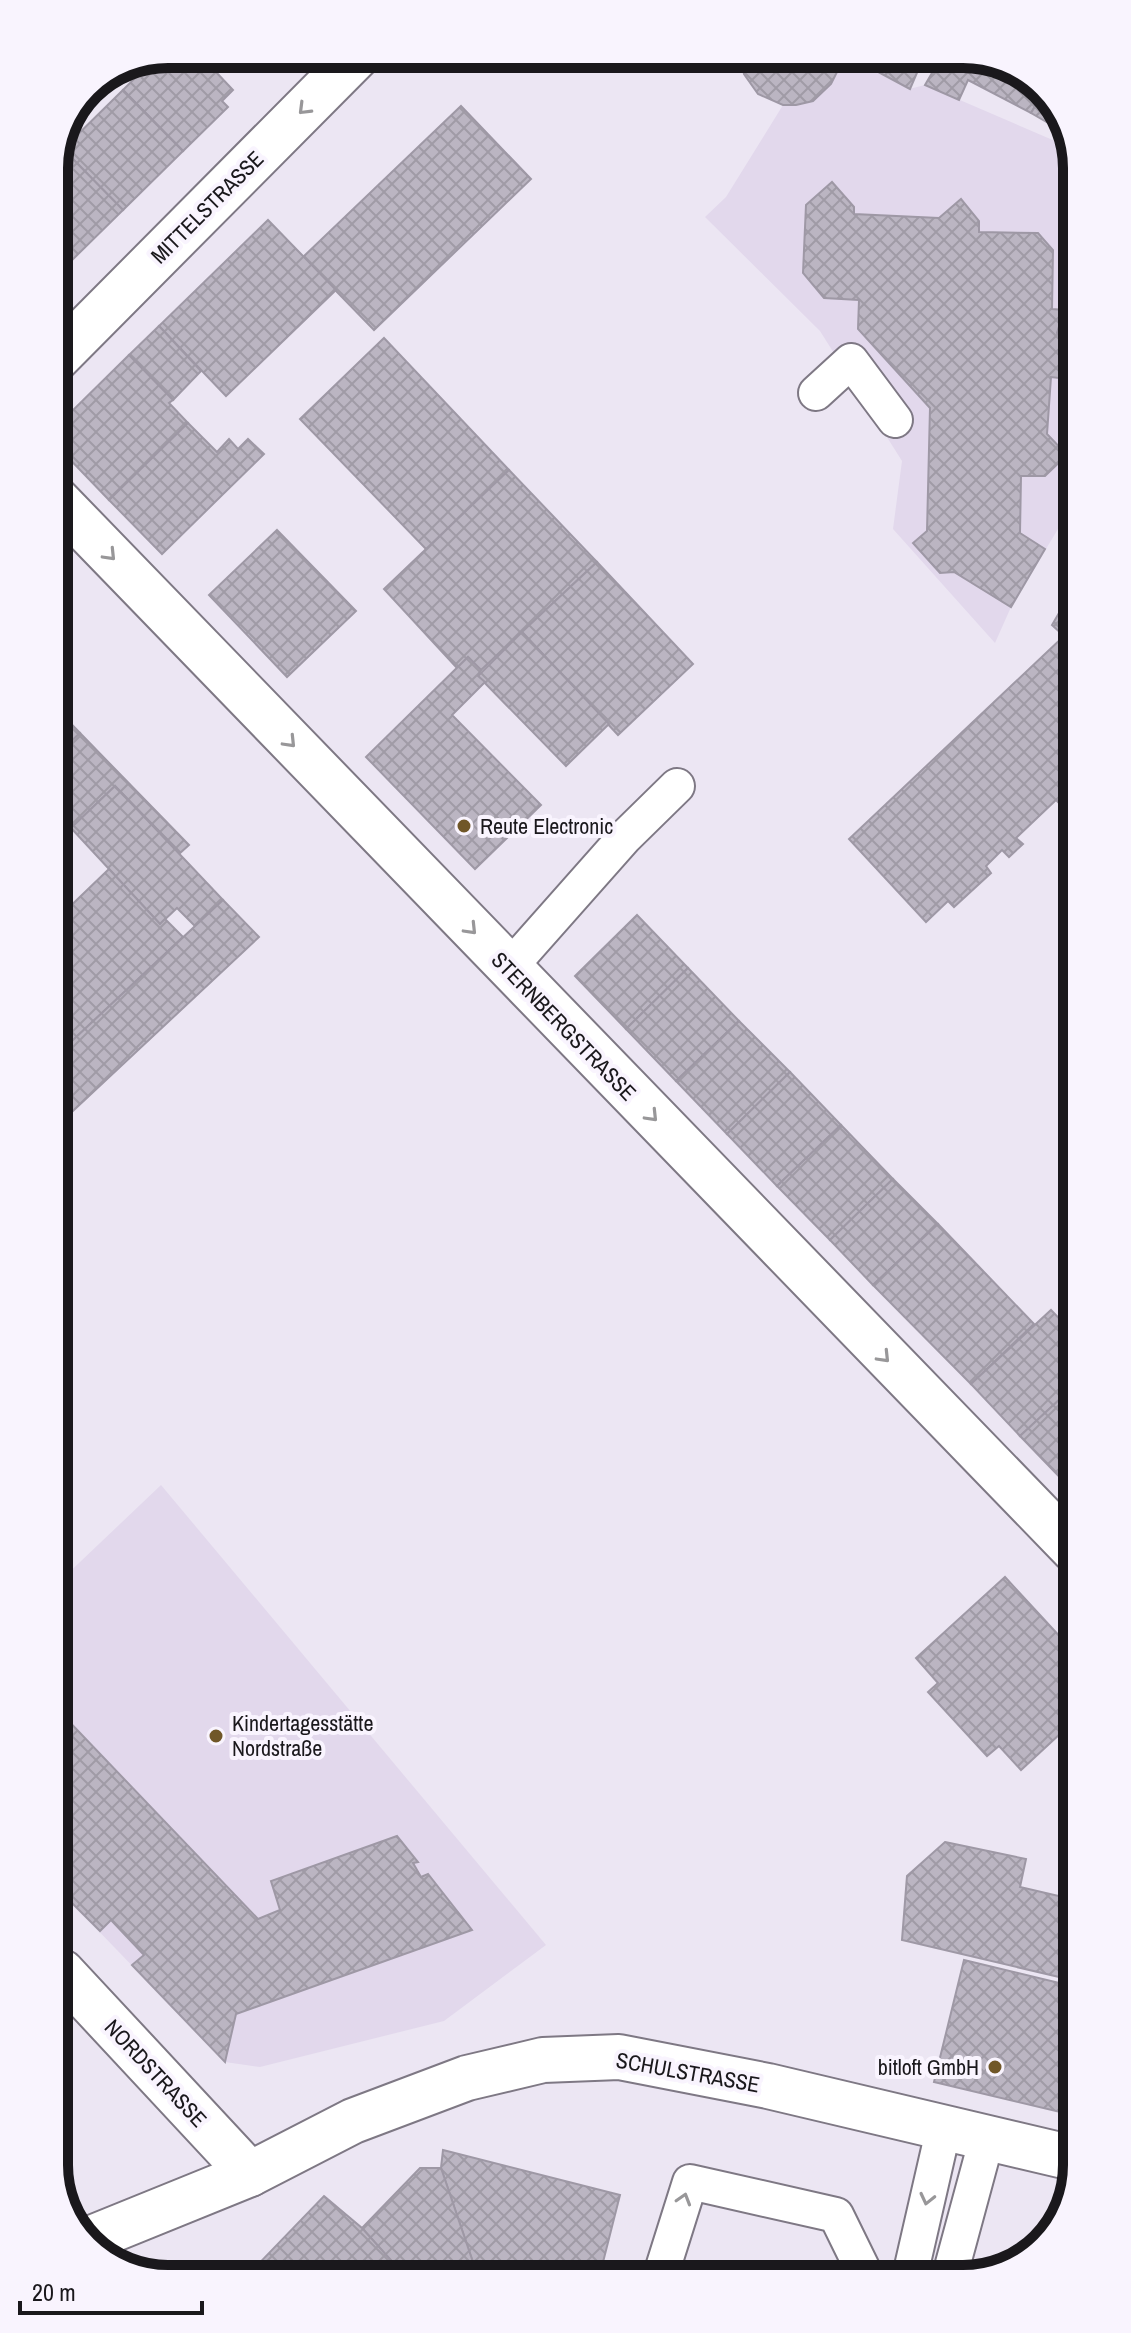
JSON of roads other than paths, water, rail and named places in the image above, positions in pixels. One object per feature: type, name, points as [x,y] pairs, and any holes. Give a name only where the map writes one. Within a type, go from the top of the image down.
[{"type":"street","name":"MITTELSTRASSE","points":[[68,347],[345,68]]},
{"type":"street","name":"STERNBERGSTRASSE","points":[[68,511],[1063,1539]]},
{"type":"street","name":"NORDSTRASSE","points":[[68,1978],[250,2174]]},
{"type":"street","name":"SCHULSTRASSE","points":[[97,2236],[250,2174],[353,2121],[467,2078],[543,2060],[619,2057],[768,2086],[1063,2156]]},
{"type":"lane","points":[[816,393],[851,361],[895,420]]},
{"type":"lane","points":[[509,968],[625,837],[677,786]]},
{"type":"lane","points":[[912,2265],[944,2127]]},
{"type":"lane","points":[[953,2265],[987,2138]]},
{"type":"lane","points":[[664,2265],[690,2182],[836,2215],[861,2265]]},
{"type":"place","name":"Reute Electronic","points":[[464,826]]},
{"type":"place","name":"Kindertagesstätte Nordstraße","points":[[216,1736]]},
{"type":"place","name":"bitloft GmbH","points":[[995,2067]]}]
